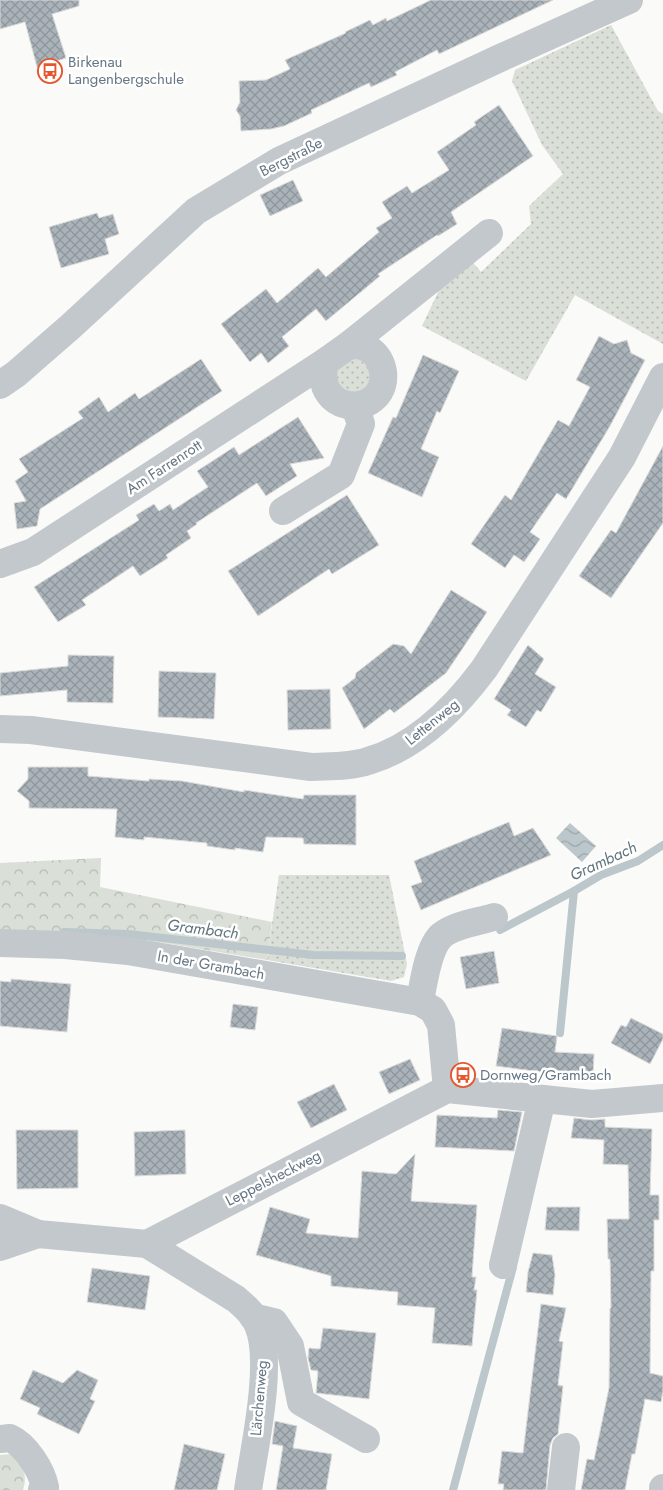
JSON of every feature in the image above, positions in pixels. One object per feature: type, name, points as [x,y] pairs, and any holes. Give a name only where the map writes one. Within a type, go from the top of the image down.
[{"type":"street","name":"Bergstraße","points":[[0,385],[16,374],[70,327],[196,210],[279,162],[629,0]]},
{"type":"street","name":"Am Farrenrott","points":[[0,564],[33,552],[325,362],[489,233]]},
{"type":"street","points":[[325,362],[322,372],[323,383],[327,393],[340,403],[355,406],[367,403],[376,396],[382,385],[384,372],[380,361],[372,352],[362,346],[349,345]]},
{"type":"street","name":"Lettenweg","points":[[0,729],[31,730],[311,767],[339,766],[368,761],[400,748],[434,724],[464,695],[484,669],[622,457],[663,378]]},
{"type":"street","points":[[283,511],[346,479],[361,424],[355,406]]},
{"type":"street","points":[[494,917],[458,927],[441,936],[431,953],[420,1002],[433,1010],[442,1025],[447,1089],[592,1104],[663,1098]]},
{"type":"street","name":"In der Grambach","points":[[0,943],[65,944],[128,951],[420,1002]]},
{"type":"street","name":"Leppelsheckweg","points":[[146,1244],[447,1089]]},
{"type":"street","points":[[503,1266],[542,1099]]},
{"type":"street","points":[[0,1218],[38,1234],[146,1244]]},
{"type":"street","points":[[0,1247],[38,1234]]},
{"type":"street","name":"Lärchenweg","points":[[146,1244],[225,1290],[246,1308],[258,1326],[263,1350],[264,1373],[248,1490]]},
{"type":"street","points":[[253,1317],[274,1322],[290,1346],[301,1402],[366,1439]]},
{"type":"street","points":[[0,1439],[10,1438],[20,1444],[42,1477],[44,1487],[42,1490]]},
{"type":"street","points":[[561,1490],[566,1447]]},
{"type":"green space","points":[[611,25],[658,111],[663,114],[663,344],[575,295],[526,381],[422,326],[440,288],[470,259],[481,272],[531,224],[529,206],[563,174],[542,145],[512,81],[515,70]]},
{"type":"green space","points":[[353,359],[360,360],[365,364],[369,369],[369,383],[365,388],[360,392],[353,393],[346,392],[341,388],[337,383],[336,376],[337,369],[341,364],[346,360]]},
{"type":"green space","points":[[101,858],[100,887],[272,922],[267,960],[123,936],[0,933],[0,863]]},
{"type":"green space","points":[[279,875],[389,875],[407,964],[404,977],[391,981],[267,960]]},
{"type":"green space","points":[[11,1454],[19,1461],[25,1475],[23,1490],[0,1490],[0,1455]]},
{"type":"water","points":[[570,823],[596,846],[582,862],[556,838]]},
{"type":"building","points":[[0,0],[79,0],[79,6],[52,14],[66,58],[37,67],[25,22],[0,29]]},
{"type":"building","points":[[431,0],[553,0],[439,54],[437,50],[395,72],[397,75],[371,87],[369,83],[311,110],[312,113],[284,126],[241,131],[240,116],[236,110],[240,102],[239,81],[266,80],[290,69],[285,60],[346,33],[370,20],[373,25],[386,18],[387,21]]},
{"type":"building","points":[[499,105],[533,156],[451,212],[457,224],[378,274],[380,276],[326,321],[316,309],[282,337],[289,346],[268,363],[261,353],[250,362],[221,324],[266,289],[277,303],[318,268],[326,277],[379,232],[376,228],[392,218],[382,202],[407,186],[412,193],[449,170],[437,152],[476,125],[474,122]]},
{"type":"building","points":[[293,180],[303,201],[270,216],[260,195]]},
{"type":"building","points":[[97,213],[99,218],[113,214],[119,234],[105,239],[109,254],[61,268],[49,227]]},
{"type":"building","points":[[599,336],[614,344],[627,340],[631,353],[645,360],[610,426],[566,499],[557,493],[530,532],[540,539],[524,562],[514,555],[505,568],[471,544],[505,495],[511,500],[558,420],[569,426],[590,387],[576,380]]},
{"type":"building","points":[[423,355],[459,371],[440,413],[437,411],[421,449],[439,457],[422,497],[368,473],[393,417],[396,418]]},
{"type":"building","points":[[201,359],[222,391],[40,509],[37,526],[17,529],[14,503],[26,501],[15,481],[28,472],[19,459],[83,418],[78,412],[99,397],[108,412],[135,393],[139,399]]},
{"type":"building","points":[[298,417],[324,458],[290,464],[297,476],[266,496],[257,483],[196,523],[187,531],[191,538],[166,555],[168,558],[140,576],[133,566],[82,600],[86,605],[58,622],[34,587],[139,520],[136,515],[154,504],[159,511],[170,504],[173,510],[208,487],[197,471],[234,447],[239,455]]},
{"type":"building","points":[[663,446],[663,523],[611,598],[579,576],[611,530],[616,533]]},
{"type":"building","points":[[347,495],[379,545],[332,574],[329,569],[258,616],[228,571]]},
{"type":"building","points":[[451,590],[487,612],[446,673],[394,713],[390,709],[364,729],[342,688],[355,678],[356,673],[393,644],[404,646],[411,654]]},
{"type":"building","points":[[528,645],[544,659],[535,674],[556,687],[541,712],[537,710],[526,727],[507,715],[511,710],[494,699]]},
{"type":"building","points":[[68,655],[114,656],[113,703],[67,702],[67,690],[0,696],[0,673],[68,666]]},
{"type":"building","points":[[159,671],[216,673],[214,719],[158,717]]},
{"type":"building","points":[[330,689],[331,729],[288,730],[287,690]]},
{"type":"building","points":[[28,767],[88,767],[88,776],[149,781],[149,779],[182,781],[244,792],[244,790],[303,799],[304,795],[356,795],[356,845],[304,844],[303,838],[266,837],[263,852],[207,846],[207,843],[144,837],[144,840],[115,837],[117,809],[29,808],[29,801],[17,791],[28,779]]},
{"type":"building","points":[[509,822],[514,836],[533,828],[551,855],[421,910],[411,886],[422,882],[414,861]]},
{"type":"building","points":[[494,951],[499,983],[466,989],[460,957]]},
{"type":"building","points":[[11,979],[71,984],[67,1032],[0,1026],[0,981],[11,982]]},
{"type":"building","points":[[233,1004],[258,1007],[255,1030],[230,1027]]},
{"type":"building","points":[[631,1018],[663,1034],[663,1039],[650,1064],[611,1043],[621,1025],[626,1027]]},
{"type":"building","points":[[502,1028],[557,1036],[555,1052],[594,1054],[593,1079],[496,1066]]},
{"type":"building","points":[[410,1059],[420,1080],[389,1094],[379,1072]]},
{"type":"building","points":[[334,1084],[347,1110],[311,1128],[297,1102]]},
{"type":"building","points":[[498,1110],[522,1112],[514,1151],[435,1147],[437,1115],[497,1118]]},
{"type":"building","points":[[574,1118],[605,1119],[605,1127],[652,1129],[650,1195],[659,1195],[659,1220],[654,1220],[654,1271],[651,1271],[650,1373],[663,1376],[663,1391],[661,1402],[645,1399],[635,1454],[632,1454],[625,1490],[581,1490],[587,1459],[594,1460],[609,1388],[611,1308],[607,1219],[629,1219],[628,1165],[603,1164],[604,1140],[571,1138]]},
{"type":"building","points":[[16,1130],[78,1130],[78,1188],[17,1189]]},
{"type":"building","points":[[185,1130],[186,1174],[135,1176],[134,1132]]},
{"type":"building","points":[[415,1154],[411,1201],[477,1205],[472,1277],[476,1277],[474,1290],[477,1290],[472,1346],[432,1343],[435,1308],[397,1305],[398,1292],[331,1286],[331,1276],[256,1255],[270,1207],[310,1219],[306,1233],[358,1238],[362,1171],[396,1174]]},
{"type":"building","points":[[547,1207],[580,1207],[579,1231],[545,1230]]},
{"type":"building","points":[[533,1253],[552,1255],[555,1275],[553,1295],[526,1292],[528,1272]]},
{"type":"building","points":[[92,1268],[150,1276],[145,1310],[87,1302]]},
{"type":"building","points":[[541,1304],[566,1308],[559,1341],[563,1342],[558,1385],[563,1386],[558,1434],[553,1438],[550,1445],[546,1490],[503,1490],[504,1484],[498,1484],[502,1451],[523,1453]]},
{"type":"building","points":[[323,1328],[376,1333],[369,1399],[316,1393],[318,1371],[311,1370],[308,1358],[309,1348],[320,1349]]},
{"type":"building","points":[[33,1370],[63,1383],[77,1370],[98,1380],[90,1399],[95,1401],[79,1434],[37,1414],[40,1408],[20,1399]]},
{"type":"building","points":[[275,1421],[297,1426],[293,1448],[332,1454],[326,1490],[276,1490],[283,1446],[272,1444]]},
{"type":"building","points":[[184,1444],[225,1454],[217,1490],[174,1490]]},
{"type":"waterway","name":"Grambach","points":[[500,930],[601,875],[638,861],[663,845]]},
{"type":"waterway","points":[[560,1033],[574,891]]},
{"type":"waterway","name":"Grambach","points":[[64,932],[128,934],[313,955],[402,956]]},
{"type":"waterway","points":[[453,1490],[513,1267]]},
{"type":"place","name":"Birkenau Langenbergschule","points":[[50,71]]},
{"type":"place","name":"Dornweg/Grambach","points":[[463,1075]]}]
